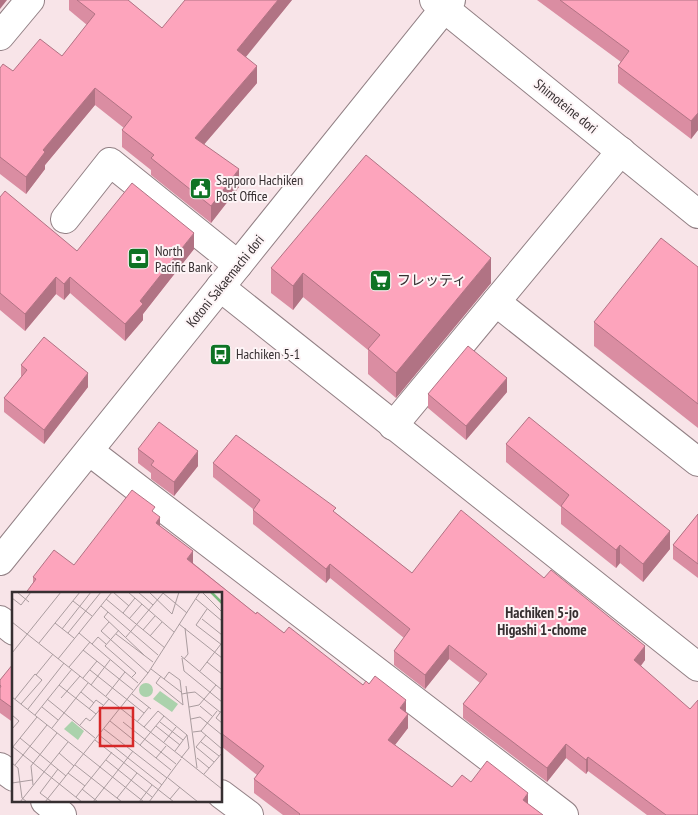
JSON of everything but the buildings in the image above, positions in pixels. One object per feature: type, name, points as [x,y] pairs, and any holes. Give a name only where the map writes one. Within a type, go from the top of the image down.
[{"type":"street","points":[[0,36],[30,0]]},
{"type":"street","name":"Shimoteine dori","points":[[443,3],[698,214]]},
{"type":"street","name":"Kotoni Sakaemachi dori","points":[[0,561],[238,265],[443,3]]},
{"type":"street","points":[[393,426],[621,151]]},
{"type":"street","points":[[65,219],[110,162],[238,265]]},
{"type":"street","points":[[220,287],[698,667]]},
{"type":"street","points":[[496,302],[698,462]]},
{"type":"street","points":[[89,451],[564,815]]},
{"type":"street","points":[[0,620],[12,629]]},
{"type":"street","points":[[0,767],[12,776]]},
{"type":"street","points":[[222,795],[248,815]]},
{"type":"street","points":[[45,802],[62,815]]},
{"type":"place","name":"Sapporo Hachiken Post Office","points":[[200,188]]},
{"type":"place","name":"North Pacific Bank","points":[[139,259]]},
{"type":"place","name":"フレッティ","points":[[381,280]]},
{"type":"place","name":"Hachiken 5-1","points":[[220,354]]},
{"type":"district","name":"Hachiken 5-jo Higashi 1-chome","points":[[542,622]]}]
